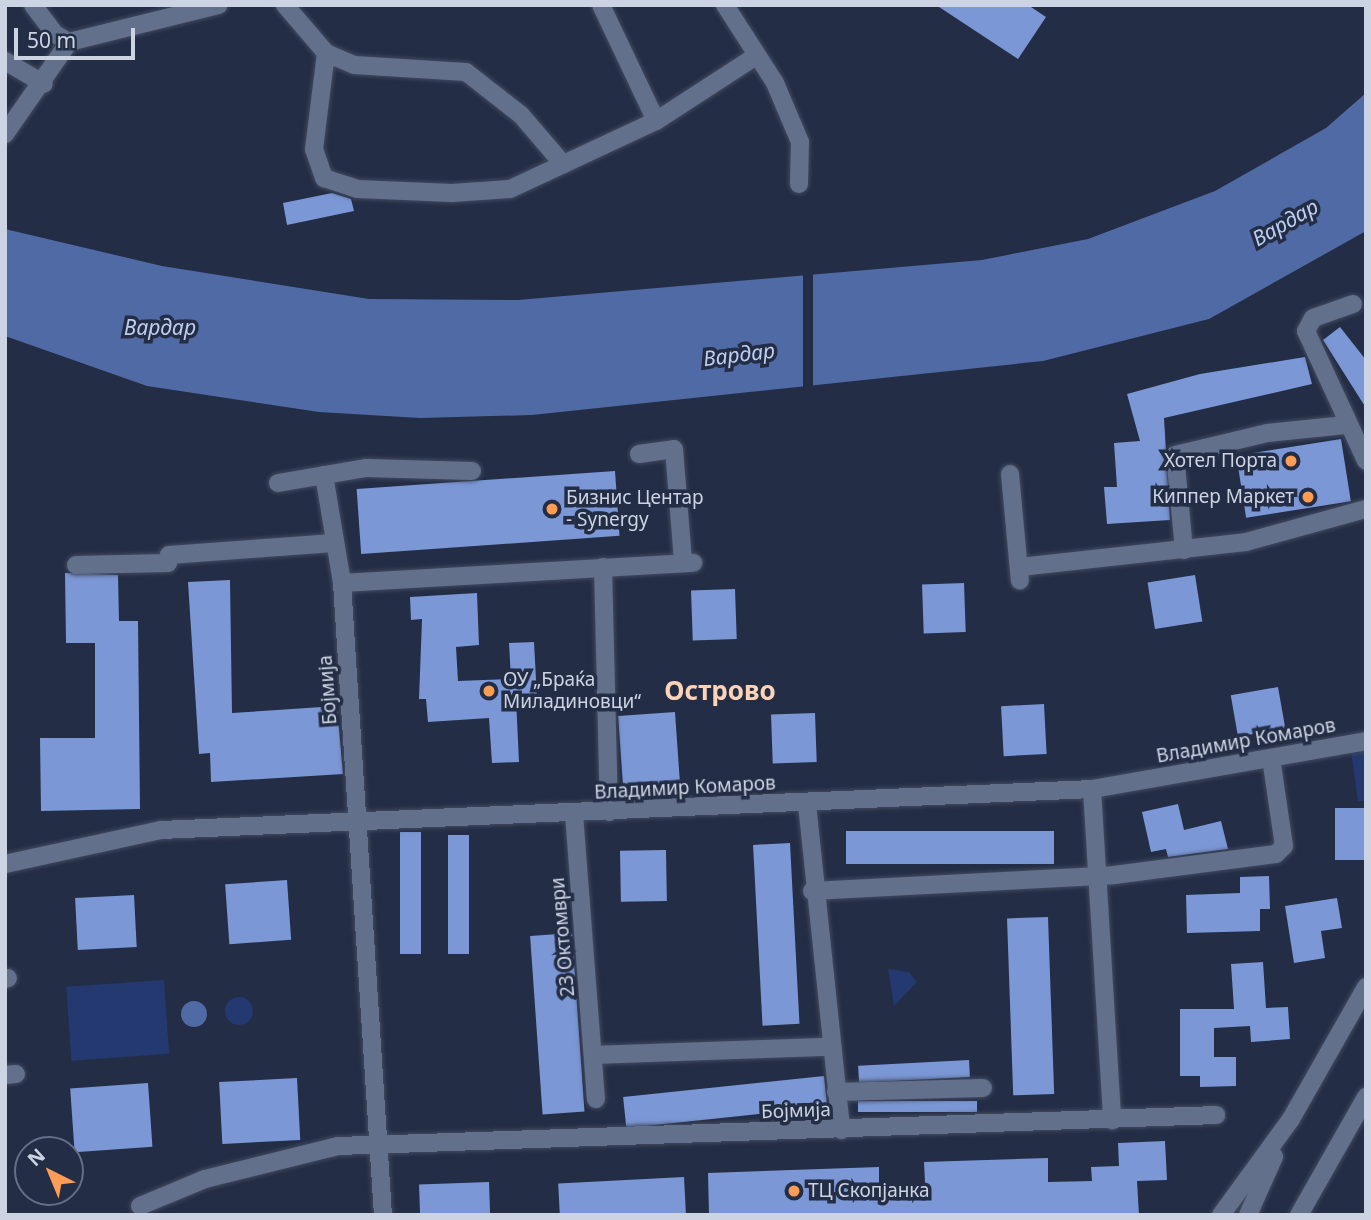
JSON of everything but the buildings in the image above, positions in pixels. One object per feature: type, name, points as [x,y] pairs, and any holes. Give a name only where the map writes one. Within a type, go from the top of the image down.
[{"type":"street","points":[[33,5],[55,34],[69,41],[218,5]]},
{"type":"street","points":[[285,5],[326,53],[354,65],[466,72],[521,116],[563,164]]},
{"type":"street","points":[[601,5],[656,121]]},
{"type":"street","points":[[726,5],[756,56],[800,142],[799,184]]},
{"type":"street","points":[[5,134],[44,84],[69,41]]},
{"type":"street","points":[[326,53],[314,149],[324,178],[357,189],[452,193],[510,188],[656,121],[756,56]]},
{"type":"street","points":[[5,61],[44,84]]},
{"type":"street","points":[[1353,304],[1313,318],[1306,331],[1346,425],[1366,461]]},
{"type":"street","points":[[1184,550],[1175,455],[1267,433],[1346,425]]},
{"type":"street","points":[[342,583],[688,562],[674,449],[639,454]]},
{"type":"street","points":[[278,483],[367,468],[472,471]]},
{"type":"street","points":[[1010,474],[1020,574],[1246,541],[1366,509]]},
{"type":"street","name":"Бојмија","points":[[324,475],[342,583],[342,689],[359,820],[378,1145]]},
{"type":"street","points":[[76,565],[168,564],[169,555],[334,543]]},
{"type":"street","points":[[603,567],[609,812]]},
{"type":"street","name":"Владимир Комаров","points":[[5,864],[160,830],[807,804],[1092,789],[1366,741]]},
{"type":"street","points":[[812,891],[1099,876],[1281,851],[1271,758]]},
{"type":"street","points":[[1092,789],[1112,1120]]},
{"type":"street","points":[[807,804],[812,891],[827,1047],[841,1130]]},
{"type":"street","name":"23 Октомври","points":[[573,814],[596,1098]]},
{"type":"street","points":[[1248,1215],[1291,1119],[1366,987]]},
{"type":"street","points":[[594,1055],[827,1047]]},
{"type":"street","points":[[836,1092],[983,1088]]},
{"type":"street","points":[[1300,1211],[1366,1097]]},
{"type":"street","name":"Бојмија","points":[[140,1206],[285,1156],[378,1145],[1216,1115]]},
{"type":"street","points":[[1221,1215],[1291,1119]]},
{"type":"street","points":[[378,1145],[383,1215]]},
{"type":"shaded area","points":[[1366,741],[1366,801],[1358,801],[1350,744]]},
{"type":"shaded area","points":[[888,969],[909,972],[917,982],[894,1006]]},
{"type":"shaded area","points":[[164,980],[169,1054],[71,1061],[66,987]]},
{"type":"shaded area","points":[[239,997],[249,1001],[253,1011],[249,1021],[239,1025],[229,1021],[225,1011],[229,1001]]},
{"type":"water","name":"Вардар","points":[[1366,93],[1366,231],[1209,319],[1043,361],[532,415],[420,418],[319,412],[147,386],[5,336],[5,229],[162,266],[369,299],[518,300],[982,260],[1088,239],[1215,191],[1326,128]]},
{"type":"water","points":[[194,1001],[203,1005],[207,1014],[203,1023],[194,1027],[185,1023],[181,1014],[185,1005]]},
{"type":"pier","points":[[803,271],[813,271],[813,391],[803,391]]},
{"type":"place","name":"Хотел Порта","points":[[1291,461]]},
{"type":"place","name":"Киппер Маркет","points":[[1308,497]]},
{"type":"place","name":"Бизнис Центар - Synergy","points":[[552,509]]},
{"type":"place","name":"ОУ „Браќа Миладиновци“","points":[[489,691]]},
{"type":"place","name":"ТЦ Скопјанка","points":[[794,1191]]},
{"type":"district","name":"Острово","points":[[720,691]]}]
